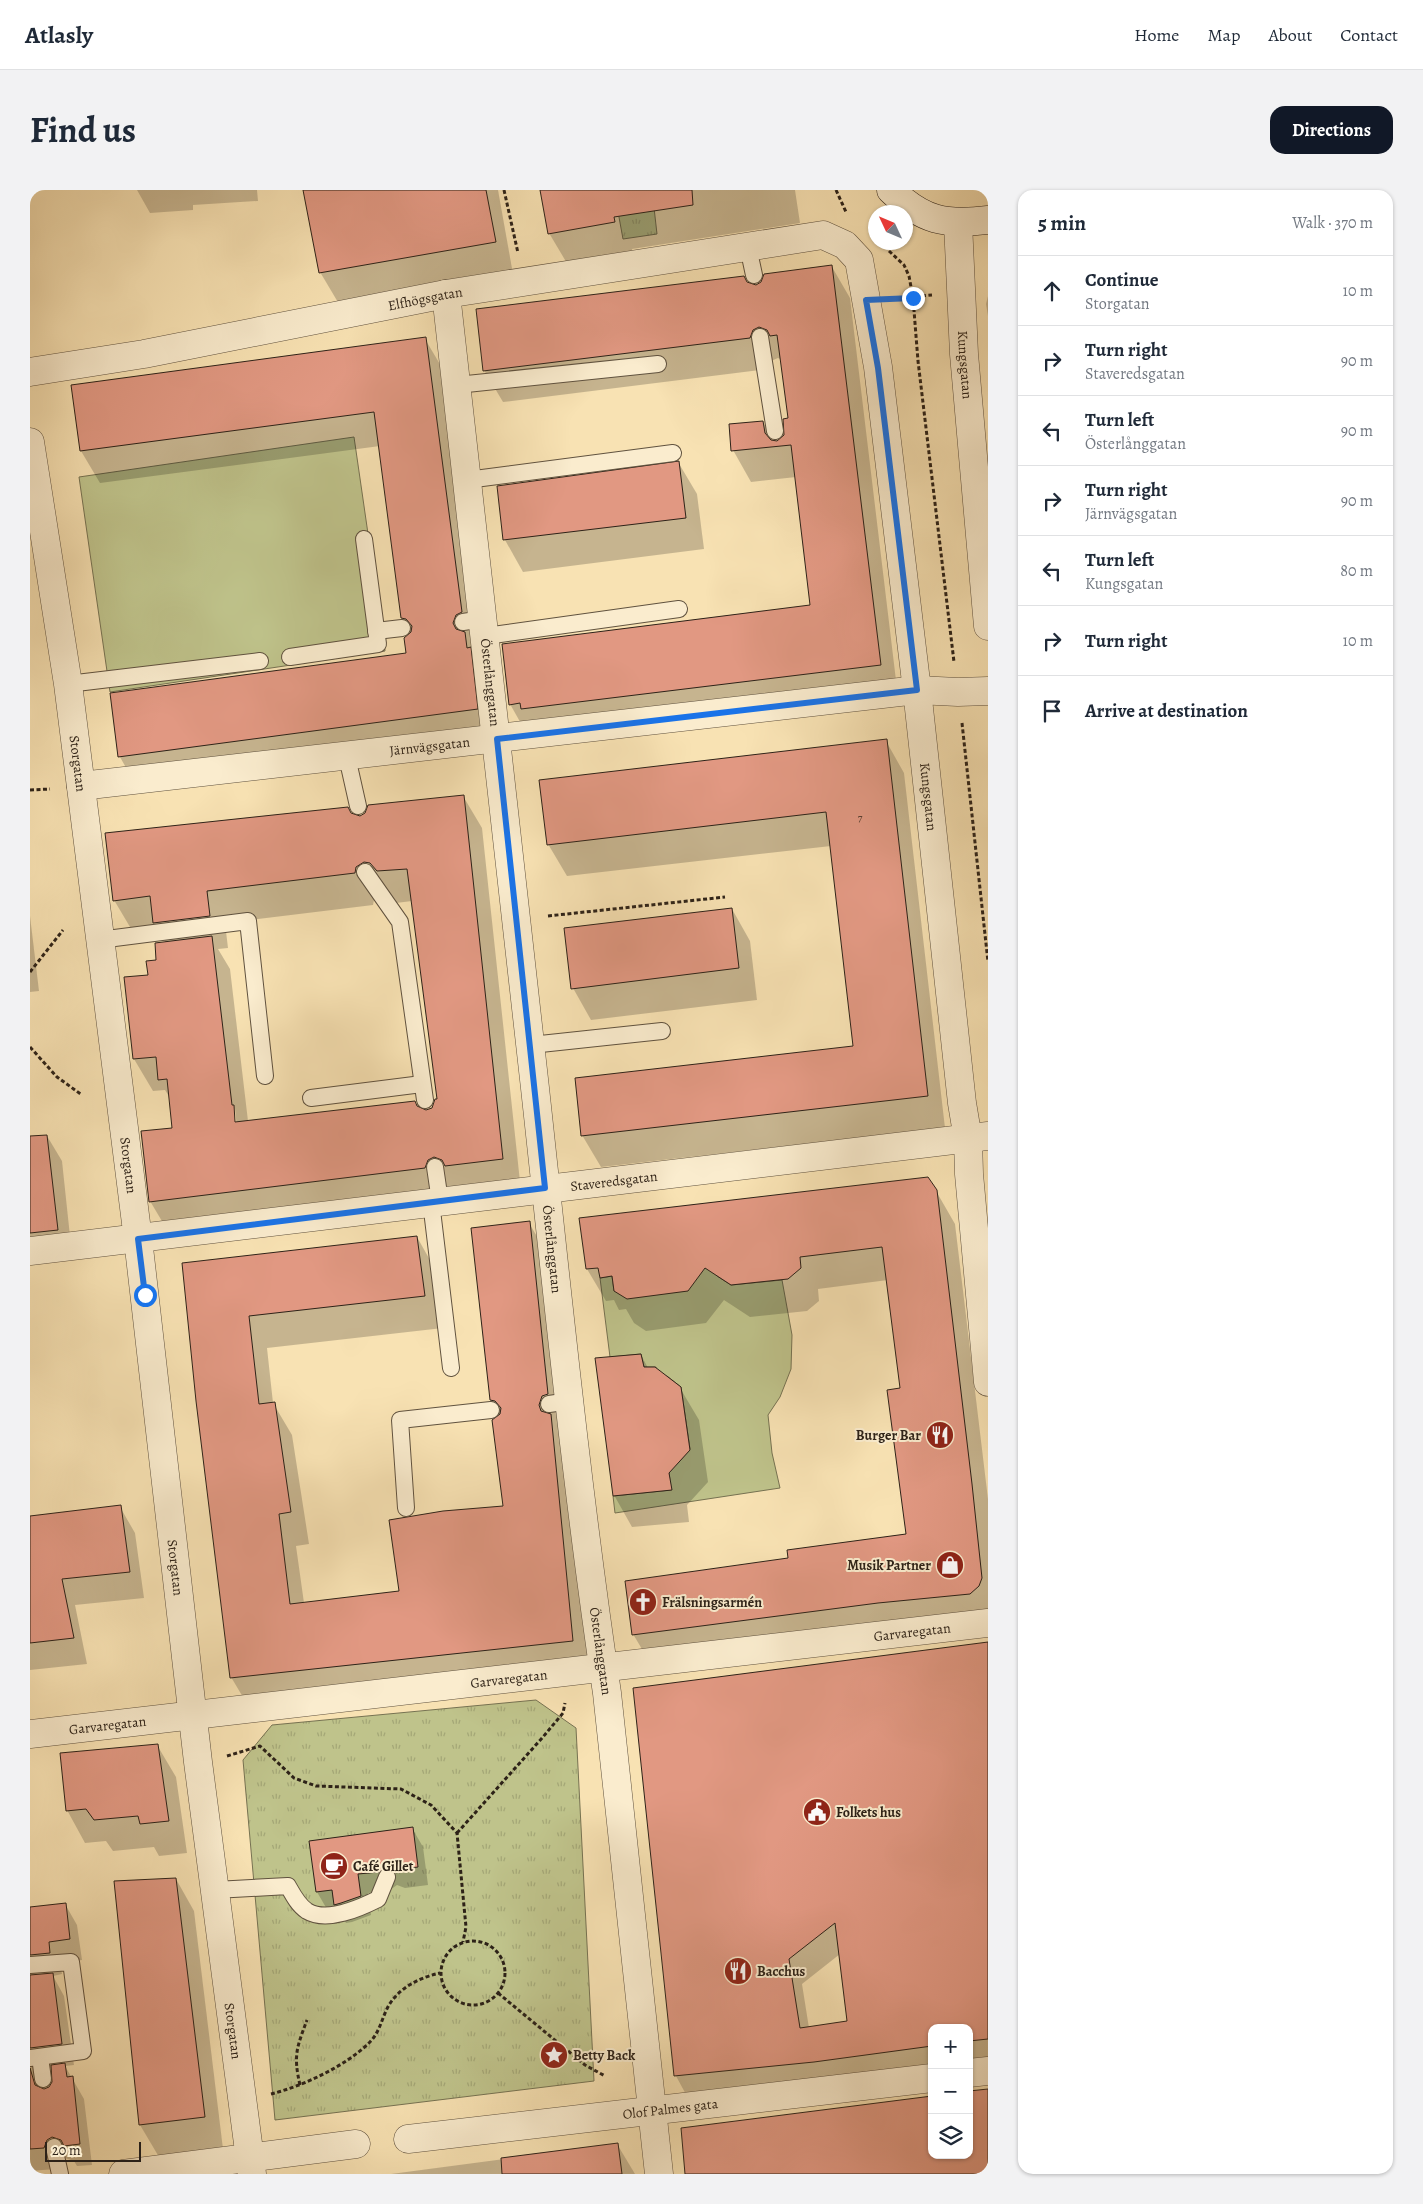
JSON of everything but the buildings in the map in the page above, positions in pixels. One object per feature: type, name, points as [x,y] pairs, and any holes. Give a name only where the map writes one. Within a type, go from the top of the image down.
[{"type":"street","points":[[891,190],[917,210],[933,219],[958,223],[988,220]]},
{"type":"street","name":"Kungsgatan","points":[[958,223],[964,354],[988,626]]},
{"type":"street","name":"Elfhögsgatan","points":[[30,372],[144,354],[446,294],[823,235]]},
{"type":"street","name":"Kungsgatan","points":[[823,235],[845,245],[859,260],[878,368],[917,690],[962,1103],[978,1138],[969,1174],[988,1382]]},
{"type":"street","name":"Österlånggatan","points":[[446,294],[467,480],[478,626],[497,739],[531,1046],[545,1188],[560,1402],[603,1669],[659,2174]]},
{"type":"street","name":"Storgatan","points":[[30,442],[68,684],[138,1239],[215,1890],[251,2165]]},
{"type":"street","name":"Järnvägsgatan","points":[[81,786],[347,757],[917,690],[988,691]]},
{"type":"street","name":"Staveredsgatan","points":[[30,1251],[545,1188],[978,1138]]},
{"type":"street","name":"Garvaregatan","points":[[30,1734],[988,1624]]},
{"type":"street","points":[[973,2073],[988,2071]]},
{"type":"street","name":"Olof Palmes gata","points":[[408,2139],[928,2078]]},
{"type":"street","points":[[123,2174],[251,2165],[356,2144]]},
{"type":"lane","points":[[748,247],[754,275]]},
{"type":"lane","points":[[760,337],[775,431]]},
{"type":"lane","points":[[457,385],[658,364]]},
{"type":"lane","points":[[467,480],[673,453]]},
{"type":"lane","points":[[290,657],[378,644],[364,539]]},
{"type":"lane","points":[[478,626],[679,609]]},
{"type":"lane","points":[[376,631],[402,628]]},
{"type":"lane","points":[[68,684],[260,661]]},
{"type":"lane","points":[[347,757],[358,806]]},
{"type":"lane","points":[[365,872],[400,922],[425,1100]]},
{"type":"lane","points":[[99,940],[248,920],[265,1076]]},
{"type":"lane","points":[[531,1046],[662,1031]]},
{"type":"lane","points":[[311,1098],[422,1084]]},
{"type":"lane","points":[[434,1167],[451,1368]]},
{"type":"lane","points":[[406,1508],[400,1420],[491,1410]]},
{"type":"lane","points":[[215,1890],[288,1886],[297,1902],[307,1911],[320,1914],[349,1912],[378,1899],[387,1877]]},
{"type":"lane","points":[[30,1965],[71,1962],[83,2051],[35,2057],[43,2079]]},
{"type":"lane","points":[[54,2147],[60,2174]]},
{"type":"path","points":[[504,190],[525,282]]},
{"type":"path","points":[[887,250],[904,265],[909,276],[913,298],[918,361],[988,962]]},
{"type":"path","points":[[866,300],[913,298],[960,292]]},
{"type":"path","points":[[517,919],[726,897]]},
{"type":"path","points":[[30,972],[63,930]]},
{"type":"path","points":[[30,1047],[57,1077],[82,1094]]},
{"type":"path","points":[[457,1833],[563,1712],[566,1696]]},
{"type":"path","points":[[226,1756],[260,1746],[294,1778],[316,1786],[401,1789],[432,1805],[457,1833],[466,1927],[463,1942]]},
{"type":"path","points":[[473,1940],[493,1947],[500,1955],[504,1964],[505,1974],[503,1985],[491,2000],[472,2006],[462,2004],[446,1992],[440,1974],[446,1954],[463,1942],[473,1940]]},
{"type":"path","points":[[266,2095],[300,2085],[356,2054],[371,2041],[382,2024],[390,2004],[406,1988],[423,1976],[440,1974]]},
{"type":"path","points":[[498,1993],[585,2065],[605,2076]]},
{"type":"path","points":[[300,2085],[295,2064],[297,2048],[307,2020]]},
{"type":"green space","points":[[614,190],[652,190],[657,234],[623,239]]},
{"type":"green space","points":[[354,437],[385,651],[110,692],[79,477]]},
{"type":"green space","points":[[715,1263],[717,1276],[731,1285],[782,1280],[792,1335],[791,1369],[780,1397],[768,1415],[772,1453],[780,1488],[615,1513],[613,1496],[671,1490],[668,1463],[678,1463],[690,1449],[681,1387],[667,1376],[658,1377],[656,1367],[644,1367],[641,1354],[610,1357],[600,1278],[612,1276],[614,1291],[694,1265]]},
{"type":"green space","points":[[536,1700],[576,1728],[594,2081],[275,2120],[243,1760],[272,1725]]},
{"type":"place","name":"Burger Bar","points":[[940,1435]]},
{"type":"place","name":"Musik Partner","points":[[950,1565]]},
{"type":"place","name":"Frälsningsarmén","points":[[643,1602]]},
{"type":"place","name":"Folkets hus","points":[[817,1812]]},
{"type":"place","name":"Café Gillet","points":[[334,1866]]},
{"type":"place","name":"Bacchus","points":[[738,1971]]},
{"type":"place","name":"Betty Back","points":[[554,2055]]},
{"type":"route","points":[[145,1295],[138,1239],[545,1188],[497,739],[870,697],[917,690],[878,368],[866,300],[913,298]]}]
